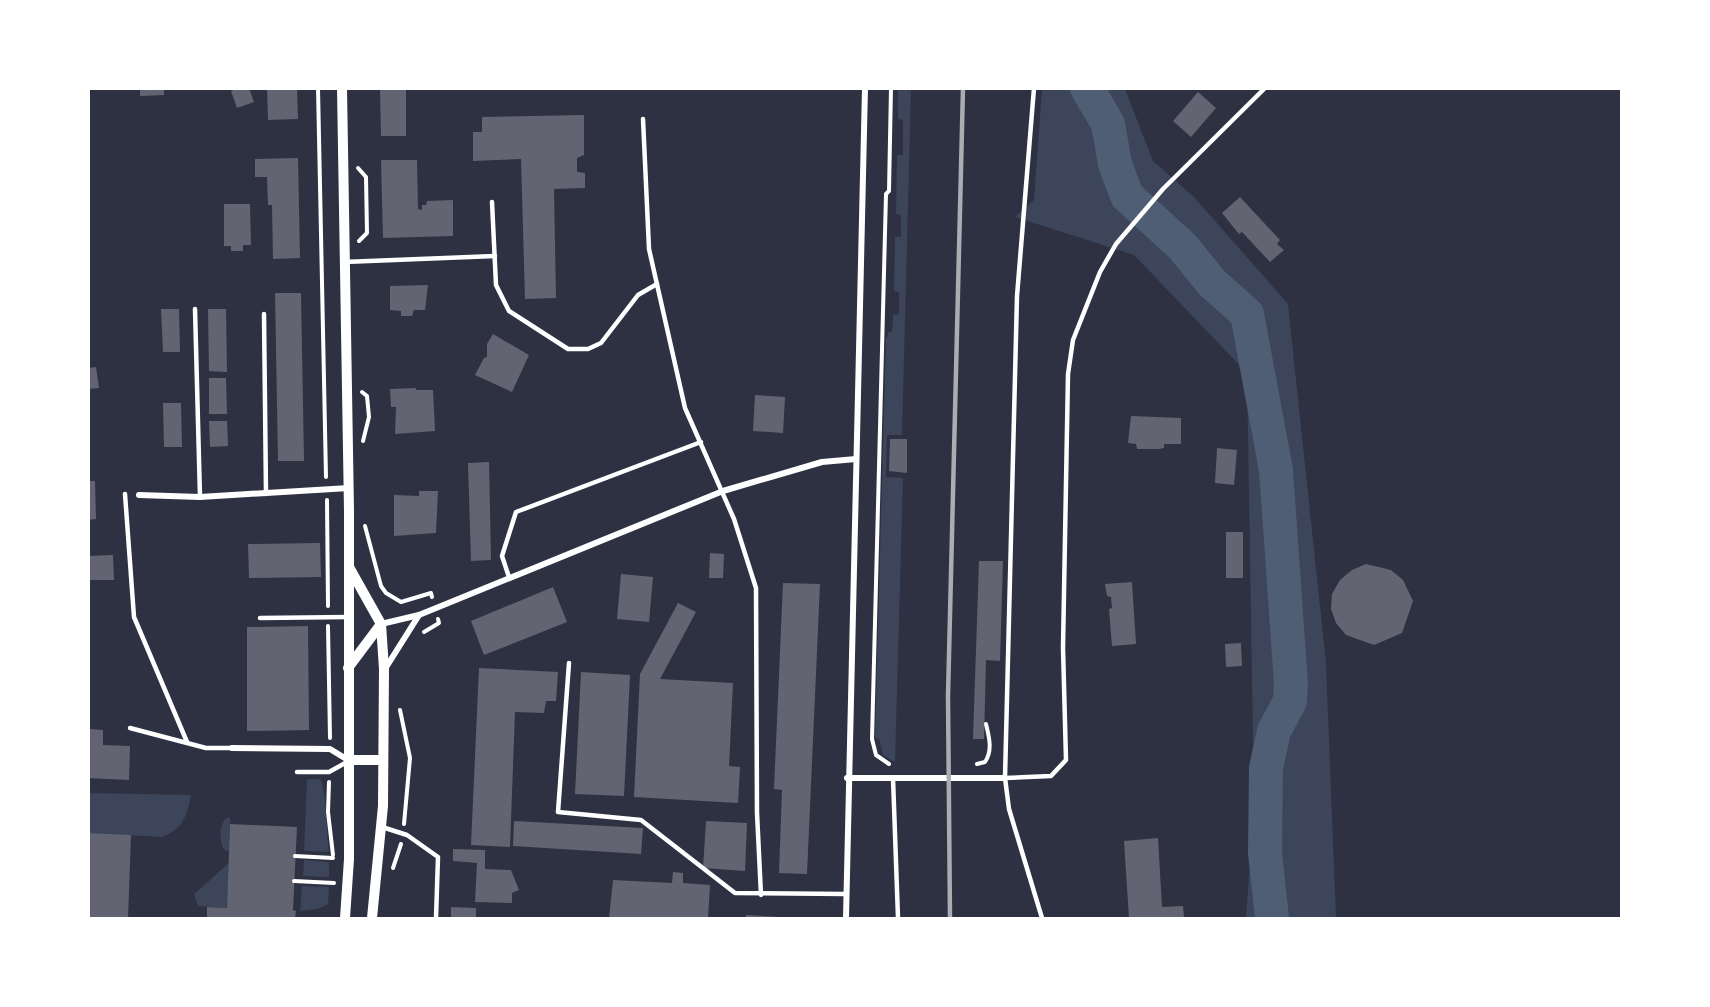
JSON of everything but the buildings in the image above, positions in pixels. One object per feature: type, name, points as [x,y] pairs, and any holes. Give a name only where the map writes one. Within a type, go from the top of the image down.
[{"type":"street","points":[[342,88],[350,262],[349,859],[345,918]]},
{"type":"street","points":[[846,918],[847,778],[865,88]]},
{"type":"street","points":[[348,668],[381,624],[419,615],[723,491],[822,462],[856,459]]},
{"type":"street","points":[[139,495],[200,497],[349,488]]},
{"type":"street","points":[[349,566],[381,624],[384,669],[382,827],[372,918]]},
{"type":"street","points":[[384,669],[419,615]]},
{"type":"street","points":[[232,748],[330,749],[349,760],[383,760]]},
{"type":"street","points":[[847,778],[1005,778]]},
{"type":"lane","points":[[1034,88],[1018,285],[1005,778],[1011,816],[1042,918]]},
{"type":"lane","points":[[1005,778],[1044,778],[1057,772],[1066,760],[1063,648],[1068,374],[1078,326],[1100,272],[1116,244],[1163,189],[1265,88]]},
{"type":"lane","points":[[643,119],[649,249],[685,408],[723,491],[756,588],[757,813],[761,895]]},
{"type":"lane","points":[[492,202],[496,285],[508,311],[568,349],[588,349],[601,343],[638,295],[657,284]]},
{"type":"lane","points":[[350,262],[495,256]]},
{"type":"lane","points":[[195,309],[200,497]]},
{"type":"lane","points":[[264,314],[266,494]]},
{"type":"lane","points":[[509,577],[502,556],[516,512],[701,442]]},
{"type":"lane","points":[[125,494],[134,617],[187,742]]},
{"type":"lane","points":[[260,618],[349,617]]},
{"type":"lane","points":[[569,663],[558,812],[640,820],[735,893],[846,894]]},
{"type":"lane","points":[[130,728],[206,748],[232,748]]},
{"type":"lane","points":[[297,771],[329,772],[349,760]]},
{"type":"lane","points":[[893,778],[898,918]]},
{"type":"lane","points":[[382,827],[404,833],[438,857],[435,918]]},
{"type":"path","points":[[891,88],[888,190],[886,194],[872,739],[878,759],[885,764],[895,765]]},
{"type":"path","points":[[350,262],[354,244],[367,233],[366,177],[356,166]]},
{"type":"path","points":[[358,385],[361,392],[367,396],[369,404],[369,417],[361,450]]},
{"type":"path","points":[[363,520],[381,586],[386,593],[401,602],[431,593],[439,623],[420,637]]},
{"type":"path","points":[[391,879],[404,833],[410,758],[398,702]]},
{"type":"path","points":[[975,764],[985,762],[989,755],[987,724]]},
{"type":"path","points":[[295,856],[333,858]]},
{"type":"path","points":[[294,881],[334,883]]},
{"type":"shaded area","points":[[898,89],[911,89],[902,435],[887,435],[886,477],[903,478],[895,762],[883,755],[879,739],[875,738],[886,337],[888,337],[888,332],[892,332],[893,315],[899,314],[899,292],[894,291],[895,237],[901,237],[901,215],[896,214],[897,155],[903,155],[903,120],[898,119]]},
{"type":"shaded area","points":[[1042,89],[1125,89],[1153,161],[1194,197],[1288,304],[1326,663],[1336,918],[1246,918],[1254,805],[1247,373],[1134,255],[1015,217],[1034,200]]},
{"type":"shaded area","points":[[320,779],[322,783],[329,852],[304,851],[307,780]]},
{"type":"shaded area","points":[[89,793],[191,795],[183,821],[175,830],[162,837],[89,833]]},
{"type":"shaded area","points":[[230,817],[229,851],[224,850],[220,834],[225,819]]},
{"type":"shaded area","points":[[304,860],[329,862],[329,877],[303,876]]},
{"type":"shaded area","points":[[229,863],[227,908],[198,906],[194,894]]},
{"type":"shaded area","points":[[302,886],[329,887],[328,904],[318,909],[300,911]]},
{"type":"waterway","points":[[1087,88],[1108,124],[1115,164],[1127,196],[1182,246],[1213,284],[1247,314],[1276,470],[1291,684],[1290,701],[1274,731],[1266,768],[1265,853],[1272,918]]},
{"type":"railway","points":[[950,918],[948,696],[963,88]]}]
